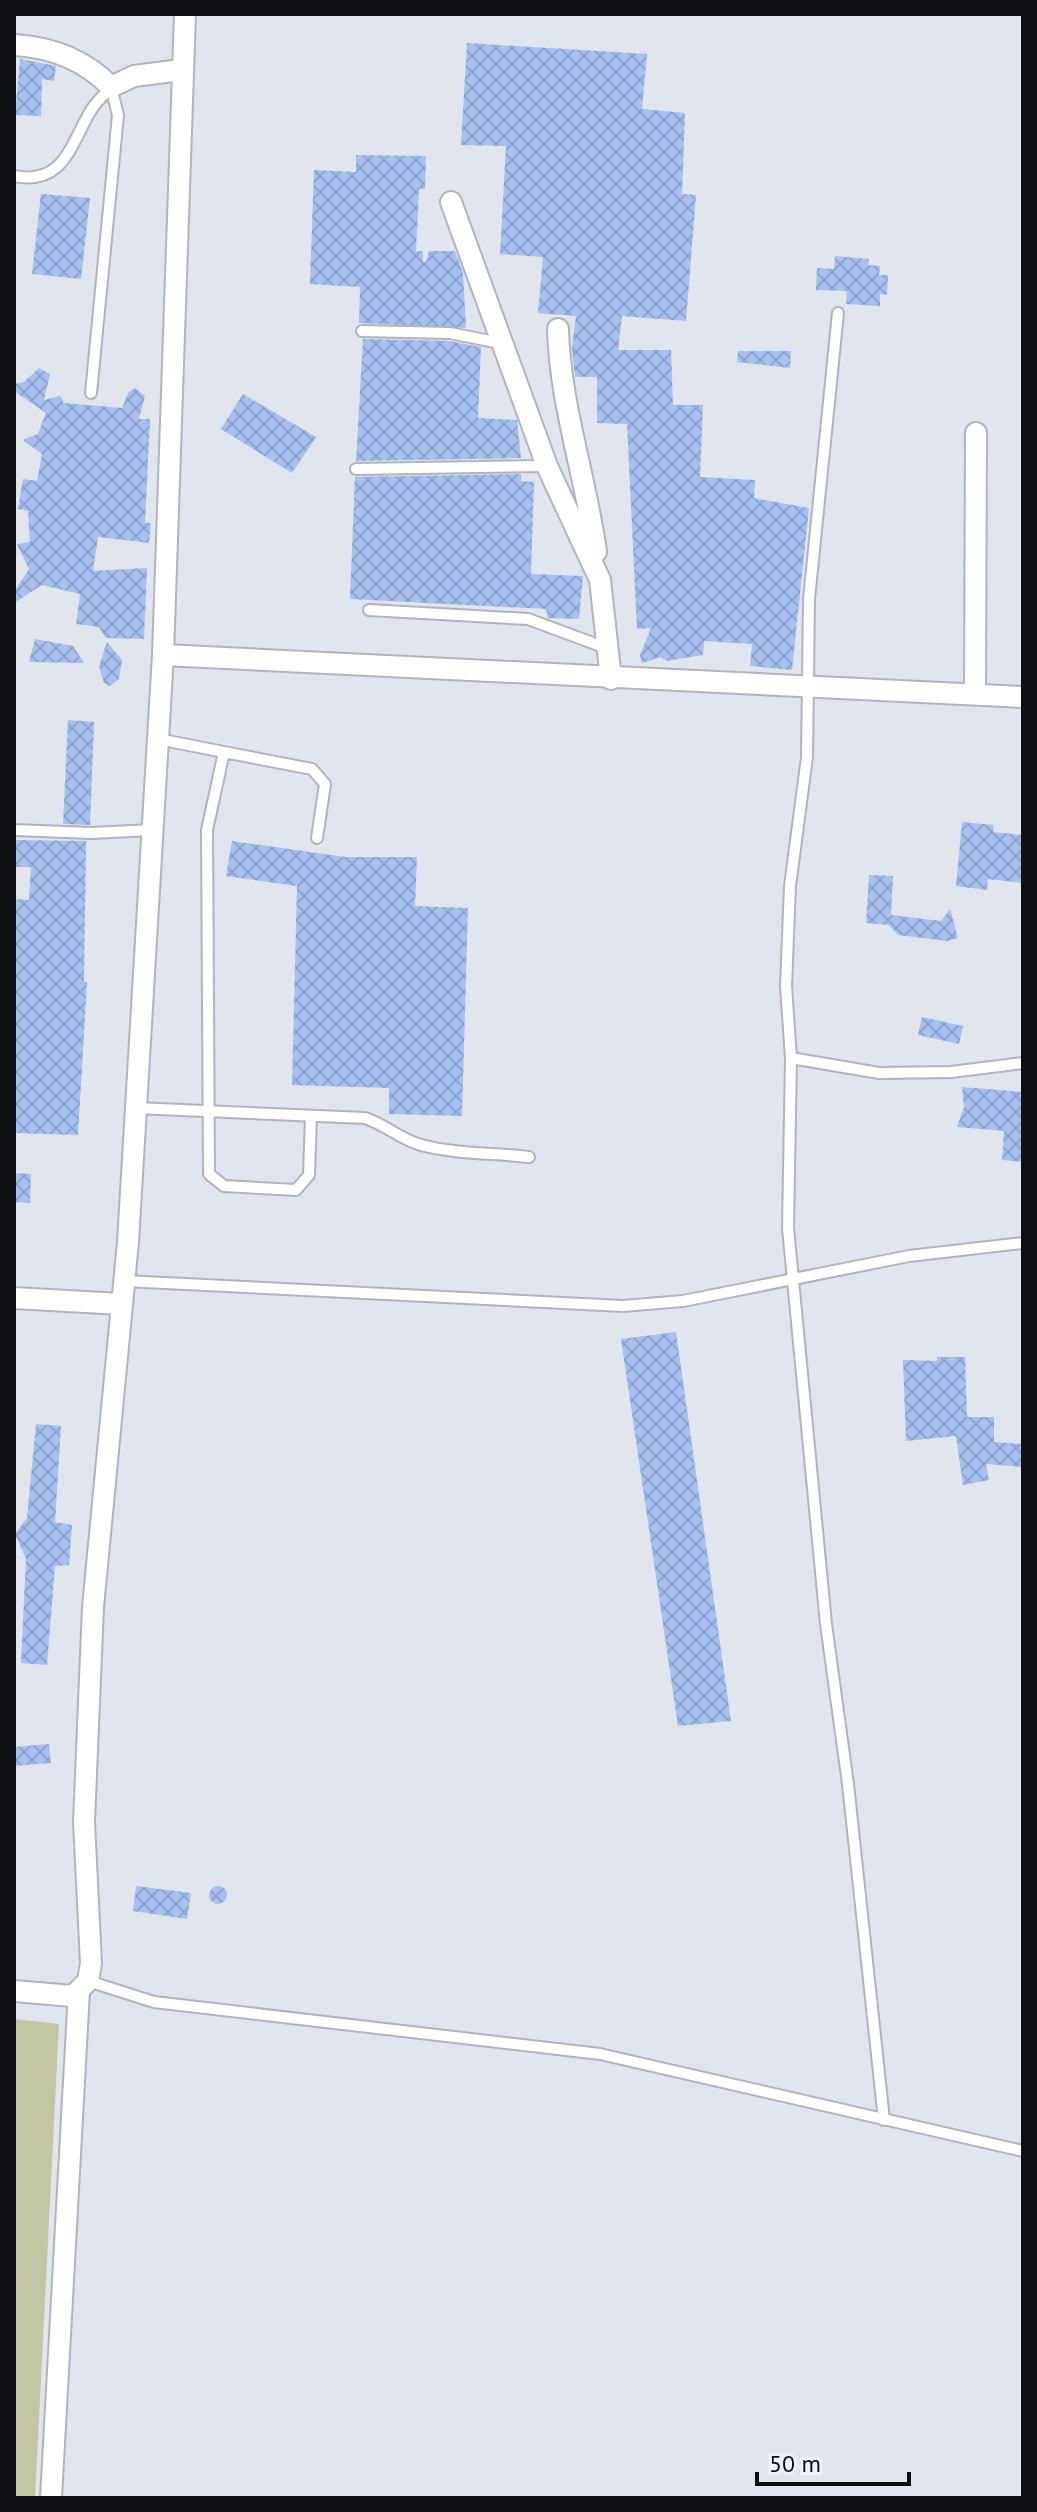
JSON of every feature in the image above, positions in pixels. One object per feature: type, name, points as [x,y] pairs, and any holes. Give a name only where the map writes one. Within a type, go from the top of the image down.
[{"type":"street","points":[[51,2498],[84,1986],[91,1963],[84,1822],[92,1623],[124,1281],[163,655],[185,14]]},
{"type":"street","points":[[14,45],[39,46],[92,67],[111,87],[134,76],[181,70]]},
{"type":"street","points":[[451,202],[547,466],[600,580]]},
{"type":"street","points":[[558,329],[559,355],[600,580],[611,679]]},
{"type":"street","points":[[975,693],[976,433]]},
{"type":"street","points":[[163,655],[1023,697]]},
{"type":"street","points":[[14,1298],[121,1304]]},
{"type":"street","points":[[14,1991],[73,1996],[84,1986]]},
{"type":"lane","points":[[14,176],[33,179],[63,162],[91,110],[111,87]]},
{"type":"lane","points":[[91,393],[118,115],[111,87]]},
{"type":"lane","points":[[838,313],[809,599],[807,757],[789,901],[786,986],[791,1058],[788,1228],[826,1624],[848,1784],[884,2120]]},
{"type":"lane","points":[[362,331],[450,333],[500,343]]},
{"type":"lane","points":[[356,469],[547,466]]},
{"type":"lane","points":[[369,610],[528,619],[610,650]]},
{"type":"lane","points":[[158,739],[312,769],[325,784],[317,838]]},
{"type":"lane","points":[[224,752],[207,830],[209,1174],[224,1186],[296,1190],[309,1175],[311,1116]]},
{"type":"lane","points":[[14,830],[91,833],[152,830]]},
{"type":"lane","points":[[791,1058],[879,1073],[951,1072],[1023,1063]]},
{"type":"lane","points":[[136,1108],[365,1118],[387,1125],[401,1137],[423,1145],[529,1157]]},
{"type":"lane","points":[[124,1281],[623,1306],[683,1301],[909,1256],[1023,1243]]},
{"type":"lane","points":[[84,1986],[154,2002],[600,2054],[1023,2151]]},
{"type":"green space","points":[[14,2019],[59,2024],[35,2498],[14,2498]]},
{"type":"building","points":[[467,43],[647,54],[642,109],[685,113],[682,194],[696,195],[686,321],[622,316],[618,350],[671,350],[673,405],[703,405],[700,477],[755,480],[754,498],[809,508],[792,670],[750,666],[752,644],[704,641],[703,655],[667,661],[660,657],[642,663],[640,655],[651,628],[637,629],[627,424],[597,423],[597,377],[575,377],[572,348],[576,316],[538,313],[543,257],[500,254],[506,146],[461,145]]},
{"type":"building","points":[[20,59],[56,66],[54,81],[42,79],[41,116],[15,115]]},
{"type":"building","points":[[356,155],[426,156],[425,189],[419,189],[416,251],[423,251],[423,262],[426,262],[429,251],[455,251],[463,273],[466,328],[359,323],[360,287],[310,284],[314,170],[356,172]]},
{"type":"building","points":[[41,194],[90,198],[81,279],[32,274]]},
{"type":"building","points":[[835,256],[869,259],[868,265],[880,266],[879,275],[888,275],[887,295],[880,294],[880,306],[846,304],[847,291],[816,290],[817,268],[834,269]]},
{"type":"building","points":[[363,339],[449,341],[481,347],[478,418],[517,420],[521,458],[356,461]]},
{"type":"building","points":[[738,351],[791,351],[790,368],[737,362]]},
{"type":"building","points":[[39,368],[50,374],[44,400],[60,396],[64,403],[122,408],[128,393],[135,388],[145,396],[139,419],[150,419],[145,523],[151,523],[149,543],[98,537],[93,571],[147,568],[144,639],[106,638],[99,627],[76,624],[80,594],[42,585],[14,603],[14,592],[29,569],[17,544],[30,542],[28,511],[18,509],[23,479],[37,481],[42,454],[23,440],[38,434],[46,413],[14,391],[14,384],[24,382]]},
{"type":"building","points":[[243,394],[316,437],[292,473],[221,429]]},
{"type":"building","points":[[521,474],[521,481],[534,482],[531,574],[583,576],[579,619],[548,618],[546,609],[350,599],[355,477]]},
{"type":"building","points":[[35,639],[73,646],[84,663],[29,662]]},
{"type":"building","points":[[107,642],[122,660],[119,679],[110,686],[104,683],[99,666]]},
{"type":"building","points":[[68,720],[94,722],[90,825],[63,824]]},
{"type":"building","points":[[962,822],[994,825],[993,832],[1023,835],[1023,883],[988,879],[987,890],[956,886]]},
{"type":"building","points":[[14,840],[86,841],[84,982],[87,982],[78,1135],[14,1133],[14,899],[29,900],[31,867],[14,867]]},
{"type":"building","points":[[232,841],[345,857],[417,857],[415,906],[468,908],[462,1116],[389,1114],[389,1088],[292,1085],[297,886],[226,876]]},
{"type":"building","points":[[869,875],[893,876],[891,915],[941,921],[950,909],[958,938],[947,941],[898,935],[889,925],[866,923]]},
{"type":"building","points":[[922,1017],[963,1026],[959,1044],[918,1035]]},
{"type":"building","points":[[962,1087],[1023,1092],[1023,1162],[1002,1160],[1004,1131],[957,1127],[964,1107]]},
{"type":"building","points":[[14,1173],[31,1174],[30,1203],[14,1202]]},
{"type":"building","points":[[676,1332],[731,1721],[678,1726],[621,1339]]},
{"type":"building","points":[[937,1357],[965,1357],[967,1417],[994,1417],[994,1442],[1023,1444],[1023,1467],[986,1464],[989,1480],[963,1485],[956,1436],[906,1441],[903,1360],[937,1361]]},
{"type":"building","points":[[36,1424],[61,1426],[55,1522],[72,1525],[69,1565],[55,1566],[47,1665],[21,1663],[26,1559],[15,1534],[27,1518]]},
{"type":"building","points":[[49,1744],[51,1763],[14,1766],[14,1747]]},
{"type":"building","points":[[136,1886],[191,1893],[187,1919],[133,1911]]},
{"type":"building","points":[[218,1886],[227,1895],[218,1904],[209,1895]]}]
